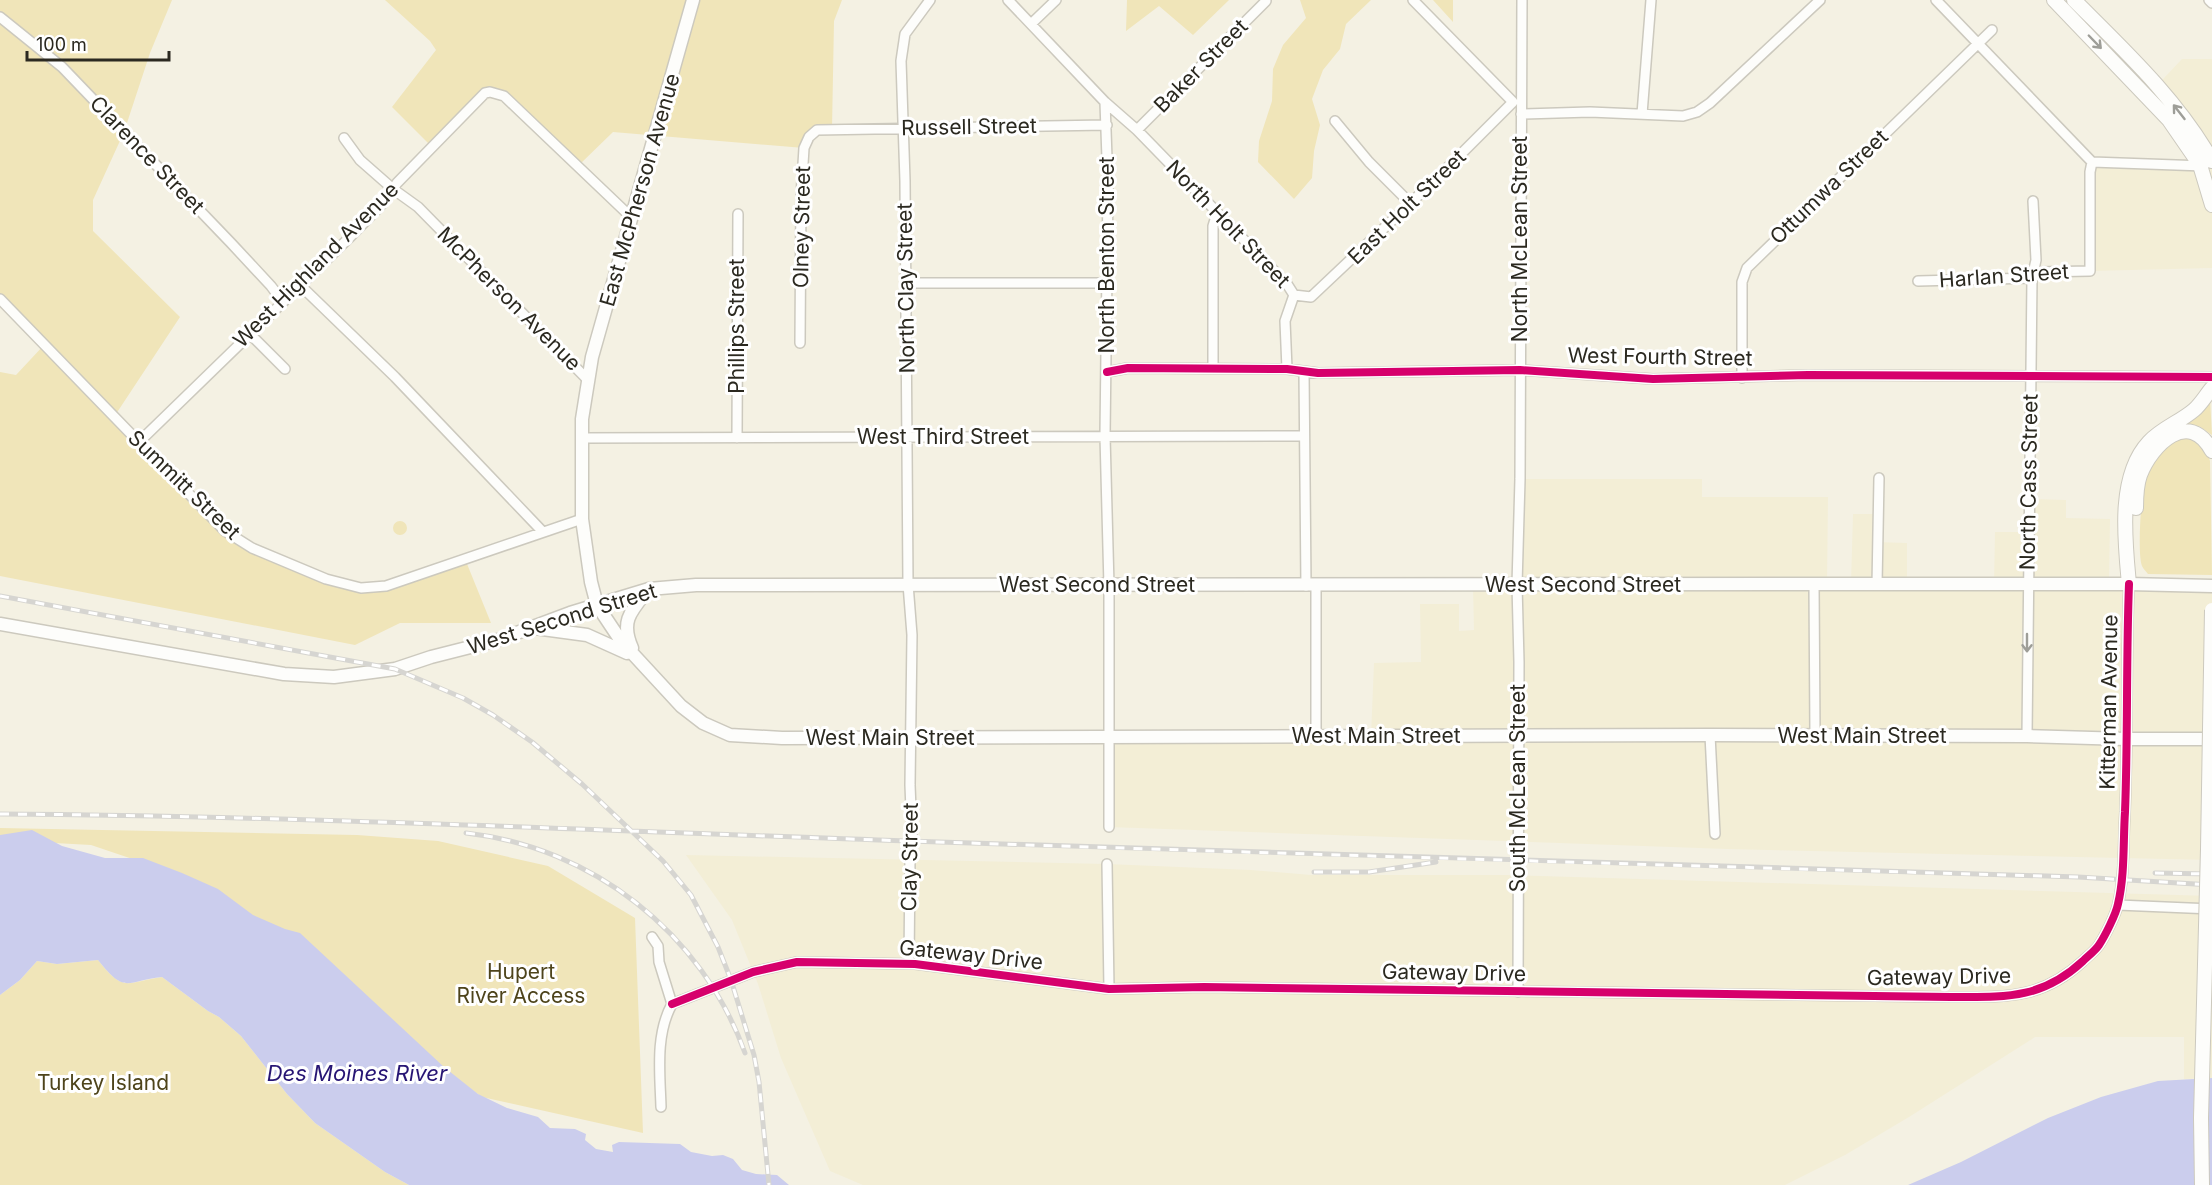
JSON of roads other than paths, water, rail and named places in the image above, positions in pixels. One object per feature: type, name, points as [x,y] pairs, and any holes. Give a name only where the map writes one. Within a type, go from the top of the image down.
[{"type":"highway","points":[[2054,0],[2208,164]]},
{"type":"highway","points":[[2074,0],[2157,85],[2200,140],[2212,149]]},
{"type":"highway","points":[[2200,140],[2208,164],[2212,205]]},
{"type":"highway","points":[[2129,584],[2127,485],[2135,462],[2149,442],[2161,431],[2195,409],[2212,388]]},
{"type":"highway","points":[[2129,584],[2136,548],[2136,494],[2148,458],[2173,434],[2185,430],[2197,432],[2206,440],[2212,451]]},
{"type":"highway","points":[[2202,1185],[2201,1118],[2212,609]]},
{"type":"main road","name":"East McPherson Avenue","points":[[588,380],[592,357],[693,0]]},
{"type":"main road","name":"McPherson Avenue","points":[[588,380],[582,419],[582,519],[591,582],[597,605]]},
{"type":"main road","name":"West Second Street","points":[[0,624],[284,674],[334,677],[395,669],[430,657],[498,640],[570,613],[649,589],[734,584],[1311,586],[2129,584],[2212,586]]},
{"type":"main road","points":[[636,658],[627,636],[626,626],[629,615],[649,589]]},
{"type":"main road","name":"West Main Street","points":[[597,605],[621,641],[681,706],[703,723],[730,735],[782,738],[1710,735],[2212,739]]},
{"type":"main road","points":[[532,628],[587,635],[636,658]]},
{"type":"street","name":"North Clay Street","points":[[911,738],[912,634],[908,584],[906,283],[901,62],[905,34],[930,0]]},
{"type":"street","points":[[1008,0],[1105,102]]},
{"type":"street","points":[[1031,24],[1056,0]]},
{"type":"street","points":[[1413,0],[1516,101]]},
{"type":"street","name":"North McLean Street","points":[[1517,585],[1521,114],[1516,101],[1522,0]]},
{"type":"street","points":[[1642,114],[1651,0]]},
{"type":"street","points":[[1521,114],[1590,112],[1683,116],[1697,112],[1710,103],[1820,0]]},
{"type":"street","points":[[1936,0],[2092,162],[2208,164]]},
{"type":"street","points":[[2209,0],[2212,3]]},
{"type":"street","name":"Baker Street","points":[[1137,130],[1266,1]]},
{"type":"street","name":"Clarence Street","points":[[0,17],[62,67],[231,243],[271,286],[283,303]]},
{"type":"street","name":"Ottumwa Street","points":[[1742,378],[1742,282],[1747,268],[1992,30]]},
{"type":"street","name":"West Highland Avenue","points":[[139,442],[301,286],[385,201],[397,183],[485,93],[504,96],[632,218]]},
{"type":"street","name":"East Holt Street","points":[[1294,295],[1311,297],[1516,101]]},
{"type":"street","name":"North Holt Street","points":[[1105,102],[1137,130],[1287,284],[1294,295],[1285,321],[1287,369]]},
{"type":"street","name":"North Benton Street","points":[[1105,102],[1107,125],[1105,436],[1109,586],[1108,827]]},
{"type":"street","points":[[1335,121],[1369,162],[1410,203]]},
{"type":"street","name":"Russell Street","points":[[832,129],[1107,125]]},
{"type":"street","name":"Olney Street","points":[[800,344],[801,196],[804,148],[809,138],[817,130],[832,129]]},
{"type":"street","name":"McPherson Avenue","points":[[344,138],[360,160],[418,207],[588,380]]},
{"type":"street","name":"Harlan Street","points":[[1918,281],[2032,278],[2038,272],[2090,271],[2090,172],[2092,162]]},
{"type":"street","name":"North Cass Street","points":[[2027,736],[2032,278],[2036,260],[2033,201]]},
{"type":"street","points":[[1214,369],[1213,226],[1217,213]]},
{"type":"street","name":"Phillips Street","points":[[737,438],[738,214]]},
{"type":"street","points":[[906,283],[1107,283]]},
{"type":"street","points":[[301,286],[395,377],[542,531]]},
{"type":"street","name":"Summitt Street","points":[[0,299],[225,531],[252,548],[326,579],[361,588],[386,586],[582,519]]},
{"type":"street","points":[[250,334],[285,369]]},
{"type":"street","name":"West Fourth Street","points":[[1107,372],[1128,369],[1287,369],[1304,372],[1520,370],[1653,379],[1808,375],[2212,377]]},
{"type":"street","points":[[1304,372],[1304,436],[1316,737]]},
{"type":"street","name":"West Third Street","points":[[582,438],[1304,436]]},
{"type":"street","points":[[1877,585],[1879,478]]},
{"type":"street","name":"Kitterman Avenue","points":[[2124,821],[2129,584]]},
{"type":"street","name":"South McLean Street","points":[[1517,585],[1518,992]]},
{"type":"street","points":[[1814,585],[1815,736]]},
{"type":"street","points":[[1710,735],[1715,834]]},
{"type":"street","name":"Clay Street","points":[[909,964],[912,834],[911,738]]},
{"type":"street","name":"Gateway Drive","points":[[672,1004],[763,969],[797,962],[909,964],[1109,989],[1204,987],[2014,996],[2040,989],[2070,973],[2099,945],[2118,905],[2124,821]]},
{"type":"street","points":[[1107,864],[1109,989]]},
{"type":"street","points":[[2118,905],[2212,909]]},
{"type":"street","points":[[652,937],[658,946],[659,962],[672,1004],[667,1014],[661,1040],[659,1061],[661,1107]]},
{"type":"water","name":"Des Moines River","points":[[32,830],[62,846],[105,858],[143,858],[218,889],[253,915],[300,933],[444,1067],[478,1094],[507,1108],[538,1117],[550,1128],[575,1129],[586,1134],[585,1140],[596,1149],[613,1152],[612,1145],[619,1142],[680,1144],[691,1152],[712,1156],[723,1155],[733,1159],[742,1170],[756,1174],[777,1175],[789,1185],[409,1185],[385,1172],[315,1123],[287,1094],[241,1036],[219,1017],[162,977],[127,983],[115,978],[98,960],[57,964],[37,961],[20,980],[0,995],[0,835]]},
{"type":"water","points":[[2212,1078],[2212,1185],[1908,1185],[1961,1162],[2048,1118],[2101,1097],[2158,1081]]},
{"type":"railway","points":[[0,596],[395,669],[463,698],[532,742],[582,784],[663,861],[691,895],[718,947],[731,980],[754,1055],[759,1082],[769,1185]]},
{"type":"railway","points":[[0,814],[341,821],[1200,851],[2078,877],[2212,885]]},
{"type":"railway","points":[[466,833],[512,842],[557,856],[598,877],[637,903],[671,934],[701,970],[726,1010],[745,1053]]},
{"type":"railway","points":[[1314,872],[1369,872],[1436,862]]},
{"type":"railway","points":[[2155,873],[2212,874]]},
{"type":"park label","name":"Hupert River Access","points":[[521,984]]},
{"type":"park label","name":"Turkey Island","points":[[103,1083]]}]
